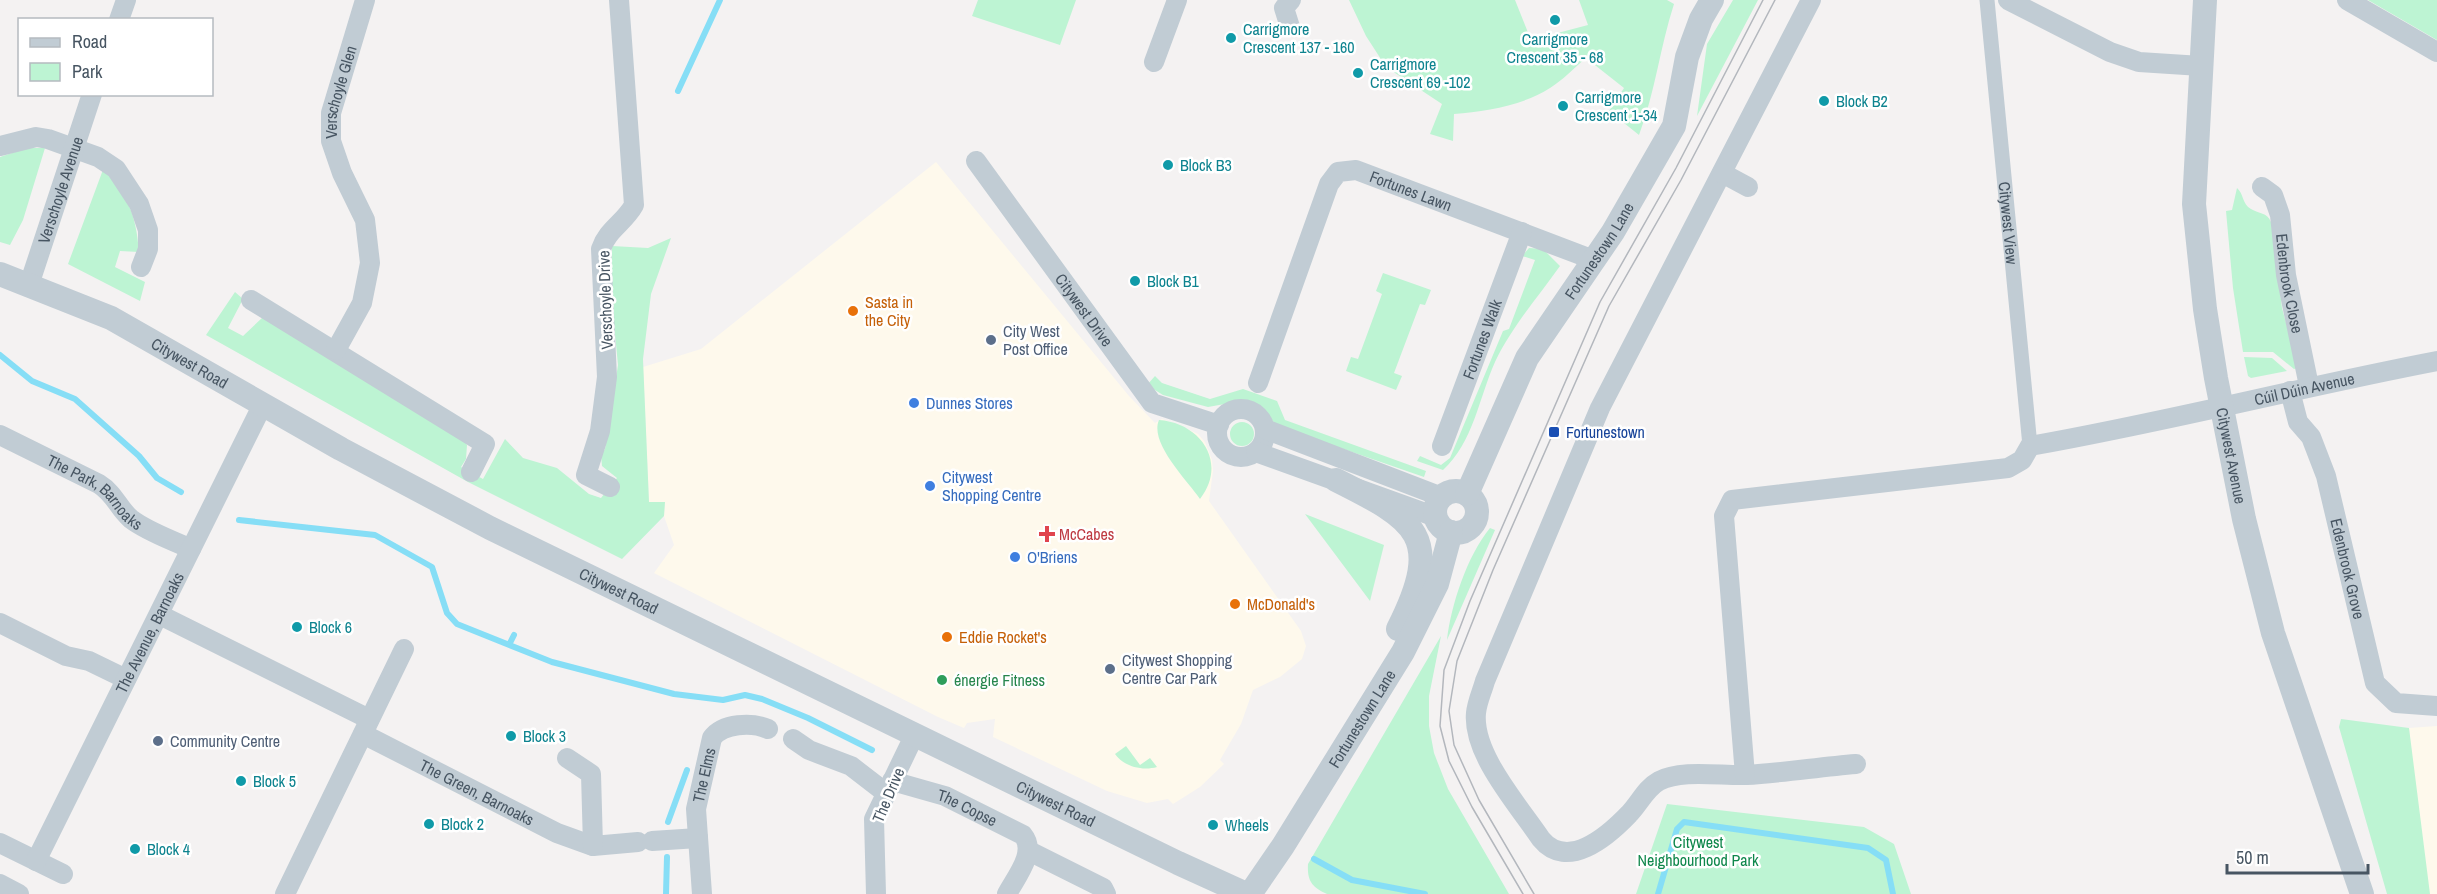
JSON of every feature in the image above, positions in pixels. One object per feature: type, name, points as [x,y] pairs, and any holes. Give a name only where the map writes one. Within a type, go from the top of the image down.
[{"type":"street","points":[[120,18],[126,0]]},
{"type":"street","name":"Verschoyle Glen","points":[[336,350],[362,303],[370,263],[364,220],[342,173],[331,141],[331,113],[365,0]]},
{"type":"street","name":"Verschoyle Drive","points":[[610,487],[586,475],[600,431],[607,377],[601,249],[605,235],[625,220],[634,205],[619,0]]},
{"type":"street","points":[[1154,62],[1177,0]]},
{"type":"street","points":[[1290,27],[1284,8],[1291,0]]},
{"type":"street","name":"Fortunestown Lane","points":[[1467,494],[1527,358],[1614,232],[1674,126],[1687,57],[1701,19],[1711,0]]},
{"type":"street","points":[[1811,0],[1600,408],[1485,681],[1479,698],[1476,723],[1480,744],[1486,757],[1547,847],[1562,853],[1576,852],[1607,832],[1627,816],[1656,782],[1663,779],[1702,774],[1745,775],[1856,764]]},
{"type":"street","name":"Citywest View","points":[[1987,0],[2030,446]]},
{"type":"street","points":[[2008,0],[2110,52],[2139,62],[2201,66]]},
{"type":"street","name":"Citywest Avenue","points":[[2205,0],[2194,204],[2205,309],[2221,406],[2244,519],[2273,633],[2362,894]]},
{"type":"street","points":[[2348,0],[2437,52]]},
{"type":"street","name":"Verschoyle Avenue","points":[[29,285],[91,96]]},
{"type":"street","points":[[0,146],[36,137],[74,148],[104,160],[116,169],[139,204],[148,230],[148,249],[141,267]]},
{"type":"street","name":"Citywest Drive","points":[[976,161],[1152,403],[1219,425]]},
{"type":"street","name":"Fortunes Lawn","points":[[1258,383],[1329,184],[1338,172],[1356,170],[1594,260]]},
{"type":"street","points":[[1722,173],[1748,187]]},
{"type":"street","name":"Edenbrook Close","points":[[2262,187],[2273,195],[2280,215],[2286,275],[2309,386]]},
{"type":"street","name":"Fortunes Walk","points":[[1442,446],[1522,232]]},
{"type":"street","name":"Citywest Road","points":[[0,274],[111,318],[490,528],[1178,863],[1248,894]]},
{"type":"street","points":[[251,300],[336,350],[485,444],[471,472]]},
{"type":"street","name":"Cúil Dúin Avenue","points":[[2030,446],[2437,361]]},
{"type":"street","name":"Edenbrook Grove","points":[[2290,391],[2298,422],[2311,437],[2326,476],[2375,683],[2396,704],[2437,706]]},
{"type":"street","name":"The Avenue, Barnoaks","points":[[36,861],[263,404]]},
{"type":"street","points":[[1265,429],[1264,441],[1256,452],[1242,457],[1227,453],[1218,440],[1219,425],[1229,413],[1244,409],[1257,415],[1265,429],[1443,515],[1464,531],[1474,523],[1477,510],[1467,494],[1454,491],[1443,515]]},
{"type":"street","name":"The Park, Barnoaks","points":[[0,435],[99,484],[112,493],[128,516],[141,526],[191,549]]},
{"type":"street","points":[[1745,775],[1724,516],[1732,500],[2008,468],[2022,460],[2030,446]]},
{"type":"street","points":[[1256,452],[1443,515]]},
{"type":"street","points":[[1336,480],[1402,516],[1416,535],[1420,555],[1413,596],[1352,718],[1347,742]]},
{"type":"street","name":"Fortunestown Lane","points":[[1248,894],[1347,742],[1420,621],[1437,584],[1443,515]]},
{"type":"street","name":"The Green, Barnoaks","points":[[160,615],[557,833],[593,846],[698,838]]},
{"type":"street","points":[[0,623],[66,656],[89,661],[126,679]]},
{"type":"street","points":[[285,894],[404,649]]},
{"type":"street","name":"The Elms","points":[[702,894],[698,838],[698,792],[712,738],[717,731],[731,727],[757,724],[768,729]]},
{"type":"street","name":"The Drive","points":[[876,894],[874,819],[915,734]]},
{"type":"street","points":[[793,740],[808,750],[851,766],[889,787]]},
{"type":"street","points":[[567,758],[591,774],[593,846]]},
{"type":"street","name":"The Copse","points":[[889,787],[945,796],[1023,835],[1029,842],[1029,851],[1103,888],[1106,894]]},
{"type":"street","points":[[0,843],[63,874]]},
{"type":"street","points":[[1007,894],[1029,851]]},
{"type":"shaded area","name":"Citywest Shopping Centre","points":[[936,162],[1129,396],[1155,423],[1162,419],[1181,426],[1198,434],[1205,442],[1212,460],[1213,471],[1209,501],[1301,631],[1306,646],[1302,659],[1280,677],[1253,690],[1241,724],[1220,760],[1224,764],[1200,787],[1173,804],[1168,799],[1147,803],[1107,791],[993,737],[995,719],[967,723],[964,728],[938,717],[654,573],[674,545],[664,516],[665,502],[649,502],[643,367],[701,349]]},
{"type":"shaded area","points":[[2437,726],[2437,894],[2426,894],[2409,728]]},
{"type":"green space","points":[[978,0],[1076,0],[1060,45],[972,16]]},
{"type":"green space","points":[[1349,0],[1515,0],[1531,40],[1588,25],[1579,0],[1667,0],[1674,4],[1639,135],[1609,111],[1624,88],[1586,58],[1555,85],[1528,99],[1491,109],[1454,114],[1453,141],[1430,134],[1442,104],[1386,67],[1366,36]]},
{"type":"green space","points":[[1733,0],[1758,0],[1697,116],[1707,44]]},
{"type":"green space","points":[[2368,0],[2437,0],[2437,40]]},
{"type":"green space","points":[[27,148],[45,148],[23,220],[10,245],[0,242],[0,157]]},
{"type":"green space","points":[[104,167],[125,197],[136,227],[139,252],[120,251],[115,267],[145,282],[140,301],[68,264]]},
{"type":"green space","points":[[2237,188],[2248,207],[2265,215],[2271,222],[2282,308],[2298,368],[2294,369],[2273,352],[2243,352],[2233,288],[2226,211],[2232,210]]},
{"type":"green space","points":[[671,238],[651,294],[643,359],[649,502],[665,502],[664,516],[622,559],[468,482],[206,335],[235,292],[243,299],[228,328],[243,336],[263,317],[460,435],[467,445],[466,459],[461,467],[483,479],[505,439],[523,458],[557,468],[589,494],[601,498],[617,478],[602,466],[601,455],[605,449],[618,365],[611,293],[612,246],[648,248]]},
{"type":"green space","points":[[1529,248],[1543,249],[1560,266],[1501,349],[1462,447],[1443,470],[1417,461],[1420,456],[1441,465],[1450,458],[1503,331],[1509,329],[1535,260],[1522,256]]},
{"type":"green space","points":[[1383,273],[1431,290],[1425,305],[1420,304],[1394,373],[1402,376],[1396,390],[1346,371],[1351,357],[1358,359],[1382,294],[1376,291]]},
{"type":"green space","points":[[2244,357],[2272,358],[2287,371],[2251,378],[2248,376]]},
{"type":"green space","points":[[1155,376],[1162,383],[1210,399],[1243,389],[1277,401],[1285,420],[1426,471],[1424,477],[1277,426],[1263,410],[1247,400],[1208,407],[1163,395],[1147,385]]},
{"type":"green space","points":[[1159,420],[1187,429],[1206,447],[1211,472],[1208,485],[1200,499],[1164,450],[1157,429]]},
{"type":"green space","points":[[1242,422],[1247,423],[1253,429],[1253,439],[1247,445],[1242,446],[1237,445],[1231,439],[1230,434],[1231,429],[1237,423]]},
{"type":"green space","points":[[1305,514],[1384,545],[1370,601]]},
{"type":"green space","points":[[1490,528],[1495,530],[1447,640],[1461,581],[1474,552]]},
{"type":"green space","points":[[1441,636],[1429,696],[1429,726],[1434,753],[1448,789],[1509,894],[1327,894],[1312,883],[1308,875],[1308,864]]},
{"type":"green space","points":[[2341,719],[2409,728],[2430,894],[2387,894],[2339,727]]},
{"type":"green space","points":[[1126,746],[1140,765],[1150,758],[1157,767],[1140,768],[1123,762],[1115,754]]},
{"type":"green space","name":"Citywest Neighbourhood Park","points":[[1667,804],[1864,827],[1894,844],[1911,894],[1636,894]]},
{"type":"waterway","points":[[678,91],[720,0]]},
{"type":"waterway","points":[[0,355],[32,381],[75,399],[139,456],[157,478],[181,492]]},
{"type":"waterway","points":[[239,520],[375,535],[432,567],[447,613],[457,624],[552,662],[674,694],[723,700],[745,695],[762,699],[808,718],[872,750]]},
{"type":"waterway","points":[[510,643],[514,635]]},
{"type":"waterway","points":[[668,822],[687,770]]},
{"type":"waterway","points":[[1658,894],[1677,829],[1684,822],[1868,848],[1886,860],[1893,894]]},
{"type":"waterway","points":[[666,894],[667,857]]},
{"type":"waterway","points":[[1314,859],[1352,880],[1425,894]]},
{"type":"tram line","points":[[1523,894],[1472,807],[1449,761],[1440,726],[1444,670],[1470,601],[1600,302],[1676,168],[1763,0]]},
{"type":"tram line","points":[[1534,894],[1479,800],[1454,745],[1449,711],[1457,661],[1493,570],[1609,306],[1681,180],[1775,0]]},
{"type":"place","name":"Carrigmore Crescent 35 - 68","points":[[1555,20]]},
{"type":"place","name":"Carrigmore Crescent 137 - 160","points":[[1231,38]]},
{"type":"place","name":"Carrigmore Crescent 69 -102","points":[[1358,73]]},
{"type":"place","name":"Block B2","points":[[1824,101]]},
{"type":"place","name":"Carrigmore Crescent 1-34","points":[[1563,106]]},
{"type":"place","name":"Block B3","points":[[1168,165]]},
{"type":"place","name":"Block B1","points":[[1135,281]]},
{"type":"place","name":"Sasta in the City","points":[[853,311]]},
{"type":"place","name":"City West Post Office","points":[[991,340]]},
{"type":"place","name":"Dunnes Stores","points":[[914,403]]},
{"type":"place","name":"Fortunestown","points":[[1554,432]]},
{"type":"place","name":"Citywest Shopping Centre","points":[[930,486]]},
{"type":"place","name":"McCabes","points":[[1047,534]]},
{"type":"place","name":"O'Briens","points":[[1015,557]]},
{"type":"place","name":"McDonald's","points":[[1235,604]]},
{"type":"place","name":"Block 6","points":[[297,627]]},
{"type":"place","name":"Eddie Rocket's","points":[[947,637]]},
{"type":"place","name":"Citywest Shopping Centre Car Park","points":[[1110,669]]},
{"type":"place","name":"énergie Fitness","points":[[942,680]]},
{"type":"place","name":"Block 3","points":[[511,736]]},
{"type":"place","name":"Community Centre","points":[[158,741]]},
{"type":"place","name":"Block 5","points":[[241,781]]},
{"type":"place","name":"Block 2","points":[[429,824]]},
{"type":"place","name":"Wheels","points":[[1213,825]]},
{"type":"place","name":"Block 4","points":[[135,849]]}]
